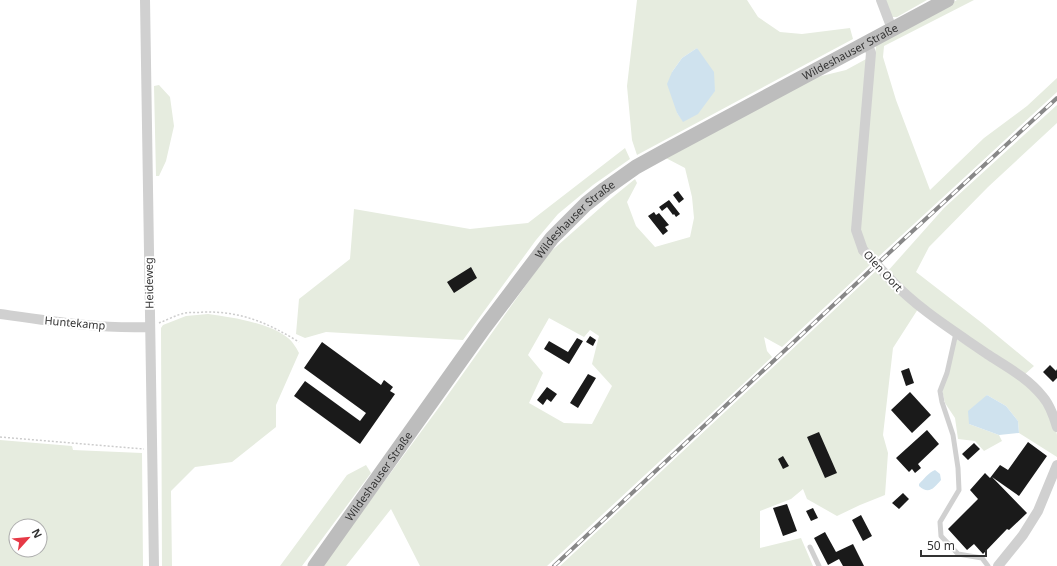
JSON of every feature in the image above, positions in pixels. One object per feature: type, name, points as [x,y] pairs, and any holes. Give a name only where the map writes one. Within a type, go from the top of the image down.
[{"type":"main road","name":"Wildeshauser Straße","points":[[315,566],[552,238],[586,204],[642,164],[947,0]]},
{"type":"street","name":"Heideweg","points":[[145,0],[154,566]]},
{"type":"street","points":[[881,0],[892,29]]},
{"type":"street","name":"Olen Oort","points":[[867,42],[871,53],[856,230],[863,250],[903,293],[956,333],[1030,382],[1044,398],[1050,408],[1057,427]]},
{"type":"street","name":"Huntekamp","points":[[0,314],[39,320],[125,328],[150,327]]},
{"type":"street","points":[[998,566],[1023,535],[1038,511],[1057,465]]},
{"type":"lane","points":[[956,333],[947,373],[940,391],[953,435],[958,468],[958,490],[940,522],[941,536],[958,554],[982,558],[988,566]]},
{"type":"lane","points":[[810,547],[819,566]]},
{"type":"path","points":[[150,327],[185,313],[209,312],[231,314],[255,319],[274,327],[299,342]]},
{"type":"path","points":[[0,437],[152,449]]},
{"type":"shaded area","points":[[637,0],[747,0],[758,17],[780,32],[802,34],[850,28],[853,39],[637,155],[632,140],[627,86]],"holes":[[[697,48],[715,90],[709,98],[683,121],[677,113],[672,72],[682,58]]]},
{"type":"shaded area","points":[[883,0],[927,0],[897,17],[892,17]]},
{"type":"shaded area","points":[[957,0],[974,0],[884,46],[883,57],[896,100],[930,190],[984,138],[1027,106],[1057,78],[1057,92],[876,259],[866,249],[859,229],[876,46],[879,41]]},
{"type":"shaded area","points":[[868,58],[853,230],[871,264],[782,347],[764,337],[767,351],[772,357],[547,566],[420,566],[391,509],[346,566],[322,566],[440,406],[548,254],[635,179],[637,183],[627,202],[636,226],[655,247],[690,237],[694,218],[692,197],[685,168],[664,157],[809,79],[846,70]],"holes":[[[549,318],[584,337],[590,330],[599,336],[592,364],[612,386],[592,424],[564,423],[529,403],[543,373],[528,355]]]},
{"type":"shaded area","points":[[159,85],[170,97],[174,126],[166,161],[159,176],[156,176],[154,86]]},
{"type":"shaded area","points":[[1057,105],[1057,123],[988,187],[929,247],[916,272],[982,323],[1034,366],[1024,375],[920,303],[887,272],[944,208]]},
{"type":"shaded area","points":[[625,148],[630,159],[593,185],[558,214],[536,240],[463,340],[326,332],[305,338],[296,334],[299,299],[350,259],[354,209],[470,229],[528,223]]},
{"type":"shaded area","points":[[877,270],[918,309],[893,348],[883,435],[888,453],[885,495],[837,516],[807,499],[803,489],[791,499],[760,511],[760,548],[801,538],[813,566],[560,566]]},
{"type":"shaded area","points":[[208,314],[228,317],[271,328],[289,339],[299,353],[276,405],[276,427],[232,462],[195,467],[171,491],[172,566],[162,566],[161,328],[163,325],[186,316]]},
{"type":"shaded area","points":[[956,339],[1017,378],[1032,390],[1044,404],[1053,419],[1057,435],[1057,457],[1019,433],[1018,421],[1006,406],[987,395],[969,424],[999,435],[1002,441],[984,451],[975,441],[958,439],[955,418],[945,403],[942,390]]},
{"type":"shaded area","points":[[0,440],[72,446],[73,450],[142,453],[143,566],[0,566]]},
{"type":"shaded area","points":[[366,465],[371,473],[302,566],[280,566],[347,475]]},
{"type":"water","points":[[697,48],[714,72],[715,91],[698,114],[683,122],[677,113],[667,84],[672,72],[682,58]]},
{"type":"water","points":[[987,395],[1006,406],[1018,421],[1019,433],[999,435],[969,424],[968,411]]},
{"type":"water","points":[[935,470],[940,474],[941,480],[936,486],[926,490],[919,486],[926,476]]},
{"type":"building","points":[[678,191],[684,199],[679,203],[673,195]]},
{"type":"building","points":[[669,200],[680,214],[676,217],[667,207],[662,211],[659,207]]},
{"type":"building","points":[[654,212],[656,215],[659,213],[669,225],[665,227],[668,231],[663,235],[648,216]]},
{"type":"building","points":[[471,267],[477,278],[454,293],[447,282]]},
{"type":"building","points":[[590,336],[596,340],[593,346],[586,342]]},
{"type":"building","points":[[577,338],[583,341],[569,364],[544,349],[549,341],[568,352]]},
{"type":"building","points":[[322,342],[381,385],[384,380],[393,387],[390,391],[395,394],[360,444],[294,396],[305,381],[360,421],[366,413],[304,368]]},
{"type":"building","points":[[1050,365],[1056,371],[1057,369],[1057,378],[1053,382],[1043,372]]},
{"type":"building","points":[[909,368],[914,383],[906,386],[901,371]]},
{"type":"building","points":[[588,374],[596,378],[578,408],[570,403]]},
{"type":"building","points":[[547,387],[557,394],[551,402],[547,399],[543,405],[537,400]]},
{"type":"building","points":[[910,392],[931,415],[912,433],[891,410]]},
{"type":"building","points":[[927,430],[939,444],[918,464],[921,468],[915,473],[912,469],[909,472],[896,458]]},
{"type":"building","points":[[819,432],[837,473],[825,478],[807,437]]},
{"type":"building","points":[[1028,442],[1047,456],[1019,496],[992,477],[1027,513],[1009,530],[1007,529],[983,554],[974,544],[967,550],[948,529],[978,499],[970,490],[985,473],[990,478],[1000,465],[1008,470]]},
{"type":"building","points":[[974,443],[980,449],[968,460],[962,454]]},
{"type":"building","points":[[783,456],[789,466],[783,469],[778,459]]},
{"type":"building","points":[[903,493],[909,499],[899,509],[892,503]]},
{"type":"building","points":[[787,504],[797,531],[783,536],[773,508]]},
{"type":"building","points":[[813,508],[818,518],[811,521],[806,511]]},
{"type":"building","points":[[861,515],[872,536],[863,541],[852,520]]},
{"type":"building","points":[[825,532],[836,552],[853,544],[864,566],[843,566],[839,559],[828,565],[814,538]]},
{"type":"railway","points":[[554,566],[1057,98]]}]
